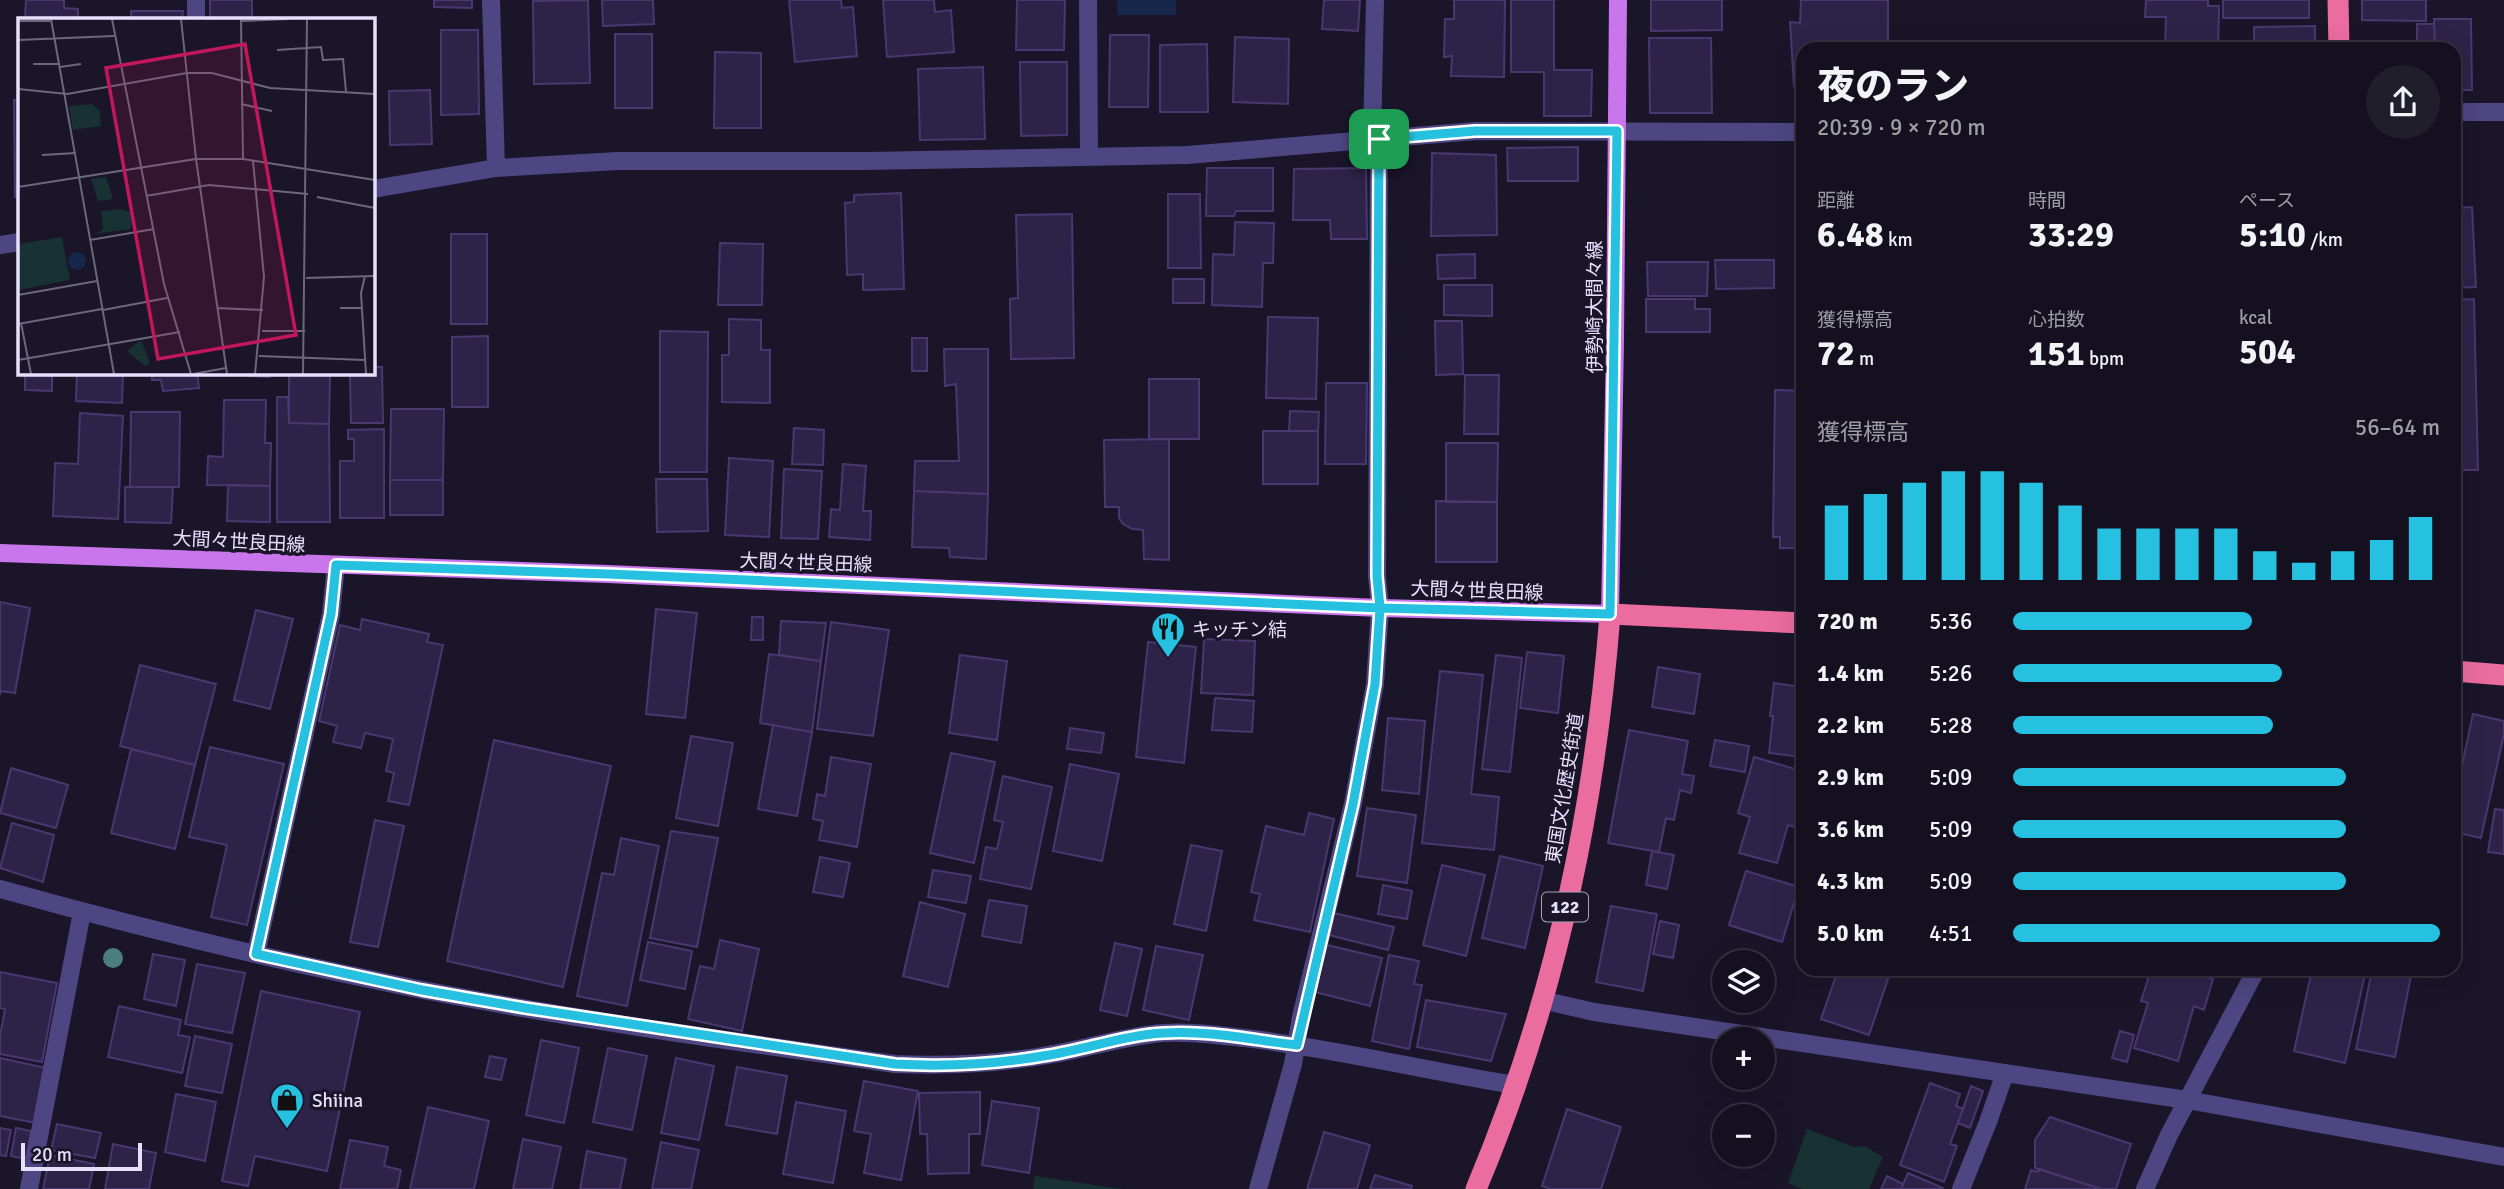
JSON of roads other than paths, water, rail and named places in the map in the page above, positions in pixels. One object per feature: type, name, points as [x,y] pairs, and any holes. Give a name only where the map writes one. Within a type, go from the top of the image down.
[{"type":"highway","points":[[2338,0],[2339,42]]},
{"type":"highway","points":[[1610,614],[1796,623]]},
{"type":"highway","name":"東国文化歴史街道","points":[[1476,1189],[1498,1137],[1542,1000],[1587,808],[1610,614]]},
{"type":"highway","points":[[2461,672],[2504,675]]},
{"type":"main road","name":"伊勢崎大間々線","points":[[1610,614],[1618,0]]},
{"type":"main road","name":"大間々世良田線","points":[[0,553],[608,574],[1380,608],[1610,614]]},
{"type":"street","points":[[196,0],[196,18]]},
{"type":"street","points":[[491,0],[496,168]]},
{"type":"street","points":[[1088,0],[1089,156]]},
{"type":"street","points":[[1258,1189],[1297,1045],[1353,804],[1375,684],[1380,608],[1377,576],[1375,0]]},
{"type":"street","points":[[2461,112],[2504,112]]},
{"type":"street","points":[[374,189],[496,168],[618,161],[866,161],[1200,154],[1475,131],[1796,132]]},
{"type":"street","points":[[0,245],[18,242]]},
{"type":"street","points":[[256,954],[331,614],[336,565]]},
{"type":"street","points":[[0,889],[82,912],[256,954],[422,990],[895,1064],[924,1066],[999,1062],[1045,1056],[1135,1037],[1164,1033],[1199,1033],[1297,1045],[1515,1085]]},
{"type":"street","points":[[29,1189],[82,912]]},
{"type":"street","points":[[2144,1189],[2186,1100],[2253,976]]},
{"type":"street","points":[[1542,1000],[1594,1012],[2186,1100],[2504,1157]]},
{"type":"street","points":[[1961,1189],[2005,1073]]},
{"type":"water","points":[[1117,0],[1176,0],[1176,15],[1117,15]]},
{"type":"place","name":"キッチン結","points":[[1168,659]]},
{"type":"place","name":"Shiina","points":[[287,1130]]}]
